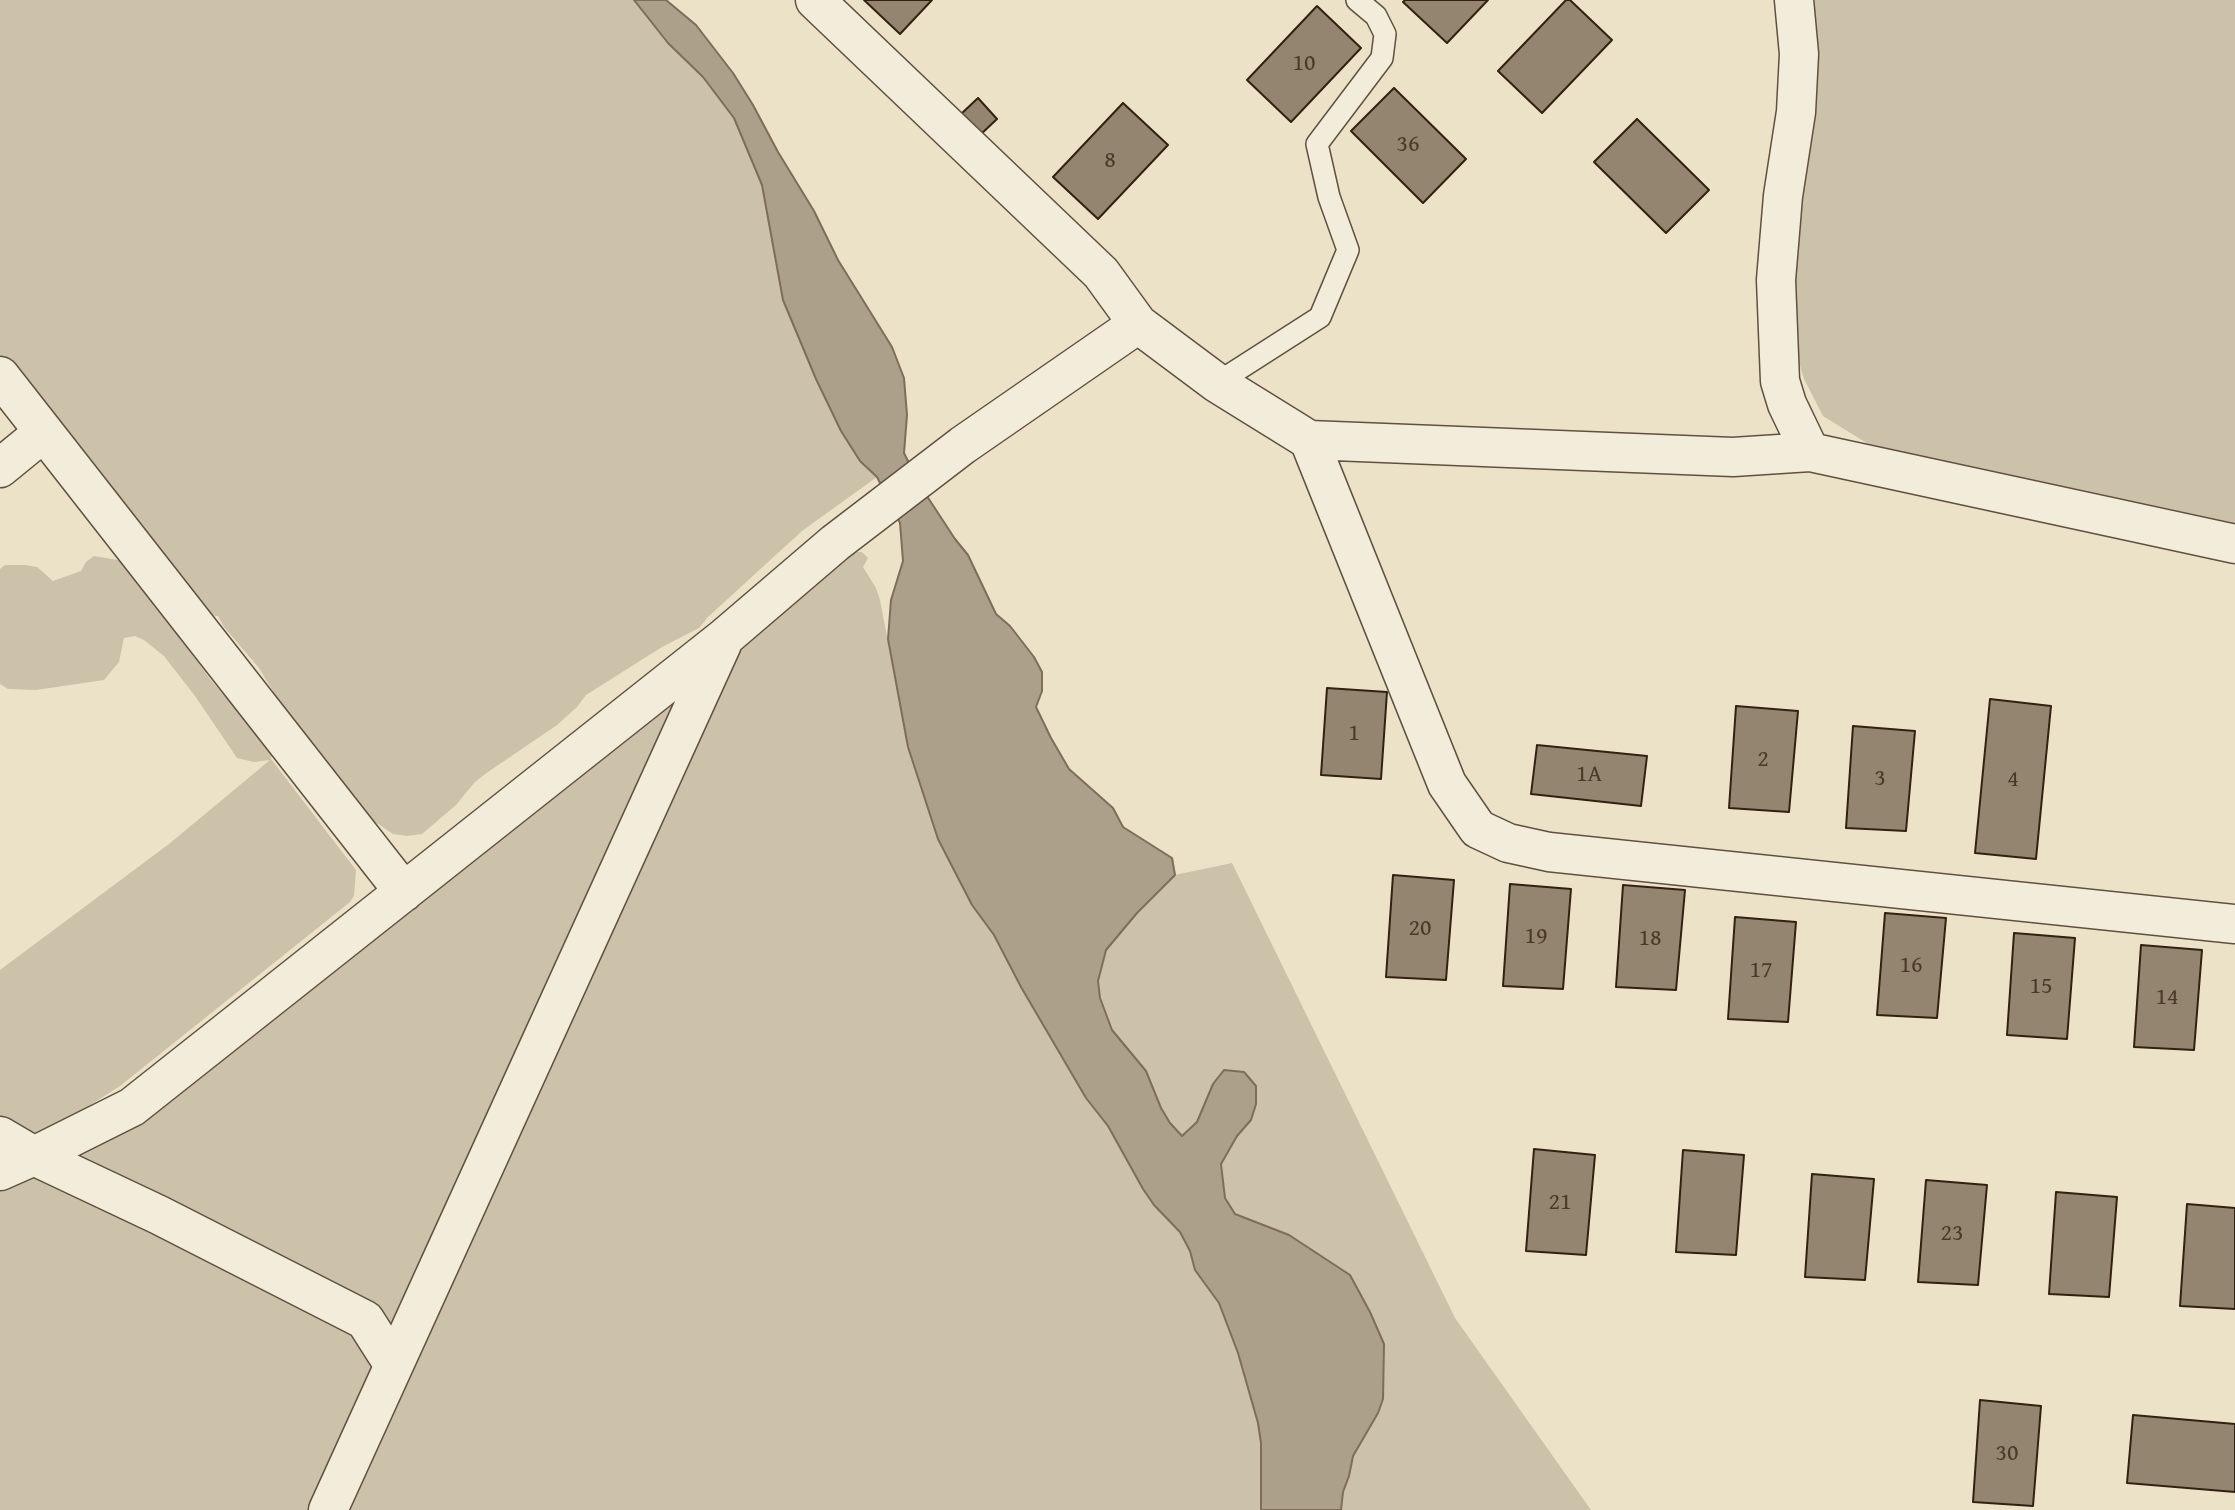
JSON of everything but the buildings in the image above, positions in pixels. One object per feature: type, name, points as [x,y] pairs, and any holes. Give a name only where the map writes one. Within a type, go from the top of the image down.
[{"type":"street","points":[[815,0],[1101,273],[1138,324],[1217,383],[1309,440],[1733,457],[1810,452],[2235,544]]},
{"type":"street","points":[[1794,0],[1799,54],[1796,112],[1783,196],[1776,280],[1780,381],[1787,404],[1810,452]]},
{"type":"street","points":[[17,1164],[132,1107],[724,638],[835,543],[963,445],[1138,324]]},
{"type":"street","points":[[0,376],[404,892]]},
{"type":"street","points":[[0,468],[44,432]]},
{"type":"street","points":[[1309,440],[1447,784],[1478,829],[1508,843],[1549,852],[2235,924]]},
{"type":"street","points":[[328,1510],[724,638]]},
{"type":"street","points":[[0,1136],[17,1164],[159,1215],[365,1320],[393,1364]]},
{"type":"lane","points":[[1217,383],[1320,317],[1348,250],[1329,197],[1317,144],[1382,58],[1385,34],[1376,16],[1357,0]]},
{"type":"shaded area","points":[[0,0],[634,0],[656,28],[703,77],[734,118],[762,185],[783,300],[841,431],[860,461],[877,477],[802,531],[699,628],[662,647],[586,695],[557,725],[474,783],[456,805],[422,834],[393,834],[368,817],[299,734],[259,668],[218,616],[206,615],[0,359]]},
{"type":"shaded area","points":[[634,0],[666,0],[696,25],[733,73],[814,211],[838,260],[892,347],[904,378],[907,415],[904,453],[921,487],[968,555],[996,614],[1010,626],[1042,672],[1042,691],[1036,707],[1051,738],[1069,769],[1113,808],[1123,827],[1172,858],[1175,875],[1137,913],[1106,950],[1098,981],[1100,998],[1112,1030],[1146,1071],[1161,1108],[1182,1136],[1197,1122],[1213,1084],[1224,1070],[1244,1072],[1256,1086],[1256,1104],[1251,1120],[1237,1136],[1221,1164],[1225,1198],[1235,1214],[1289,1235],[1350,1275],[1370,1312],[1384,1344],[1383,1399],[1353,1456],[1341,1510],[1261,1510],[1261,1443],[1258,1423],[1238,1353],[1219,1303],[1195,1270],[1190,1251],[1180,1232],[1154,1205],[1108,1126],[1086,1098],[994,935],[972,905],[938,839],[908,747],[888,639],[891,600],[903,561],[900,523],[877,477],[860,461],[841,431],[783,300],[762,185],[734,118],[703,77],[668,43]]},
{"type":"shaded area","points":[[1805,0],[2235,0],[2235,524],[1870,445],[1823,416],[1804,379],[1791,336]]},
{"type":"shaded area","points":[[852,552],[862,552],[868,558],[863,567],[880,600],[908,747],[938,839],[972,905],[994,935],[1086,1098],[1108,1126],[1154,1205],[1180,1232],[1190,1251],[1195,1270],[1219,1303],[1238,1353],[1258,1423],[1261,1443],[1261,1510],[330,1510],[729,636]]},
{"type":"shaded area","points":[[94,556],[124,561],[210,679],[272,751],[271,759],[356,870],[354,896],[350,902],[120,1086],[87,1107],[31,1136],[0,1127],[0,970],[169,844],[270,760],[254,762],[237,758],[164,656],[135,636],[124,638],[119,662],[104,680],[36,690],[8,689],[0,684],[0,569],[5,565],[37,567],[53,581],[81,571],[86,562]]},
{"type":"shaded area","points":[[697,661],[395,1341],[51,1156]]},
{"type":"shaded area","points":[[1232,863],[1455,1318],[1591,1510],[1341,1510],[1353,1456],[1383,1399],[1384,1344],[1371,1312],[1350,1275],[1289,1235],[1235,1213],[1225,1198],[1221,1164],[1237,1136],[1251,1120],[1213,1084],[1197,1122],[1182,1136],[1161,1108],[1146,1071],[1112,1030],[1100,998],[1098,981],[1106,950],[1150,899],[1175,875]]},
{"type":"shaded area","points":[[24,1161],[359,1327],[375,1364],[311,1510],[0,1510],[0,1171]]}]
